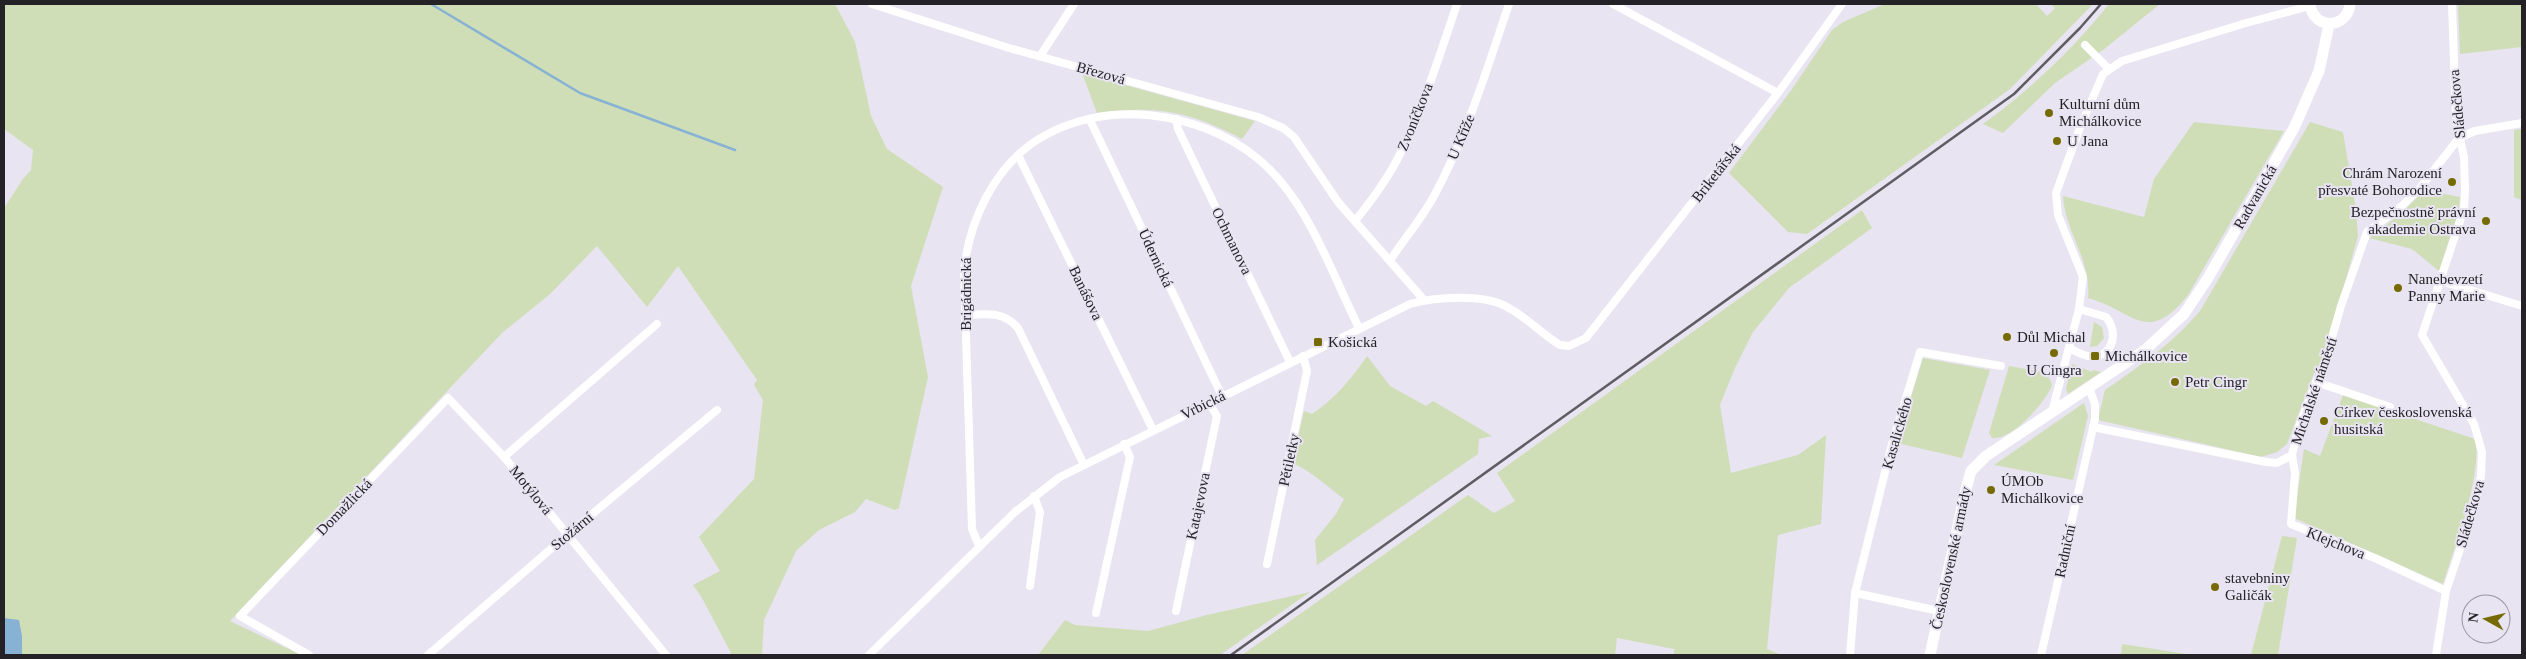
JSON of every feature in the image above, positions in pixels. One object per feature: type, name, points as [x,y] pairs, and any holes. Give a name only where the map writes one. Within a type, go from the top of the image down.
[{"type":"street","name":"Březová","points":[[872,4],[1040,56],[1258,117],[1283,128],[1294,138],[1338,202],[1355,221]]},
{"type":"street","points":[[1040,56],[1074,4]]},
{"type":"street","name":"Zvoníčkova","points":[[1355,221],[1380,190],[1399,156],[1430,81],[1457,4]]},
{"type":"street","name":"U Kříže","points":[[1391,259],[1429,203],[1455,152],[1471,115],[1509,4]]},
{"type":"street","points":[[1613,4],[1778,93]]},
{"type":"street","name":"Briketářská","points":[[1586,338],[1778,93],[1842,4]]},
{"type":"street","points":[[2052,412],[2079,309],[2083,277],[2058,215],[2056,193],[2084,117],[2099,82],[2108,69],[2122,61],[2280,12],[2310,5],[2316,19],[2329,25],[2342,21],[2349,11],[2350,4]]},
{"type":"street","name":"Sládečkova","points":[[2436,655],[2446,591],[2476,502],[2481,476],[2482,452],[2474,424],[2422,335],[2464,210],[2466,190],[2464,157],[2456,120],[2452,4]]},
{"type":"street","name":"Radvanická","points":[[2145,350],[2176,324],[2198,296],[2294,128],[2319,71],[2329,25]]},
{"type":"street","points":[[2085,45],[2108,69]]},
{"type":"street","name":"Brigádnická","points":[[979,546],[972,529],[964,271],[966,254],[982,205],[994,184],[1018,155],[1036,140],[1053,131],[1090,120],[1130,114],[1176,119],[1200,125],[1226,138],[1257,158],[1278,178],[1304,216],[1359,328]]},
{"type":"street","name":"Ochmanova","points":[[1176,119],[1178,129],[1290,362]]},
{"type":"street","name":"Údernická","points":[[1090,120],[1222,396]]},
{"type":"street","points":[[2459,138],[2475,131],[2522,123]]},
{"type":"street","name":"Michalské náměstí","points":[[2093,426],[2266,462],[2277,463],[2292,455],[2298,429],[2325,363],[2367,232],[2402,206],[2459,138]]},
{"type":"street","name":"Banášova","points":[[1018,155],[1154,430]]},
{"type":"street","points":[[1355,221],[1391,259],[1424,300]]},
{"type":"street","points":[[2441,281],[2522,306]]},
{"type":"street","name":"Vrbická","points":[[869,655],[979,546],[1034,496],[1060,477],[1410,304],[1424,300],[1464,299],[1500,304],[1509,308],[1560,345],[1569,346],[1586,338]]},
{"type":"street","points":[[2069,348],[2082,355],[2095,356],[2106,351],[2113,340],[2113,328],[2106,317],[2079,309]]},
{"type":"street","points":[[966,315],[1002,316],[1013,321],[1084,465]]},
{"type":"street","points":[[504,457],[657,324]]},
{"type":"street","name":"Československé armády","points":[[1930,655],[1964,493],[1971,471],[1983,458],[2145,350]]},
{"type":"street","name":"Kasalického","points":[[1850,655],[1855,593],[1892,444],[1920,352],[2001,366]]},
{"type":"street","name":"Pětiletky","points":[[1267,564],[1307,371],[1303,356]]},
{"type":"street","points":[[2316,382],[2390,407]]},
{"type":"street","name":"Radniční","points":[[2041,655],[2093,426],[2095,404],[2089,388]]},
{"type":"street","name":"Motýlová","points":[[448,398],[504,457],[666,655]]},
{"type":"street","name":"Domažlická","points":[[309,655],[240,616],[448,398]]},
{"type":"street","name":"Katajevova","points":[[1176,611],[1216,416],[1209,403]]},
{"type":"street","name":"Stožární","points":[[428,655],[567,535],[717,410]]},
{"type":"street","points":[[1096,613],[1130,457],[1124,444]]},
{"type":"street","name":"Klejchova","points":[[2292,455],[2295,473],[2290,524],[2377,559],[2446,591]]},
{"type":"street","points":[[1030,586],[1040,512],[1034,496]]},
{"type":"street","points":[[1855,593],[1939,611]]},
{"type":"green space","points":[[4,4],[835,4],[855,42],[871,116],[887,149],[943,187],[911,286],[928,377],[899,508],[895,510],[866,499],[855,512],[819,530],[796,551],[764,620],[762,655],[732,655],[702,598],[693,585],[720,571],[699,537],[754,479],[763,400],[754,385],[757,380],[678,266],[647,307],[597,246],[550,294],[502,333],[230,621],[301,655],[4,655],[4,208],[31,170],[33,150],[4,129]]},
{"type":"green space","points":[[1885,4],[2036,4],[2047,16],[2055,8],[2050,4],[2093,4],[2010,89],[1807,234],[1788,232],[1729,173],[1792,89],[1832,30],[1843,22]]},
{"type":"green space","points":[[2109,4],[2160,4],[2103,50],[2055,83],[2003,133],[1983,124],[2050,68],[2081,37]]},
{"type":"green space","points":[[2458,4],[2522,4],[2522,47],[2460,54]]},
{"type":"green space","points":[[1082,73],[1255,121],[1242,139],[1205,122],[1172,112],[1137,110],[1097,113]]},
{"type":"green space","points":[[2194,122],[2284,131],[2188,295],[2174,311],[2161,319],[2150,322],[2140,321],[2104,303],[2088,298],[2086,272],[2068,222],[2063,196],[2144,217],[2154,179]]},
{"type":"green space","points":[[2310,122],[2343,132],[2356,209],[2358,236],[2320,372],[2314,373],[2287,444],[2277,452],[2261,457],[2098,420],[2105,390],[2167,344],[2200,311]]},
{"type":"green space","points":[[2522,129],[2522,200],[2514,197],[2514,130]]},
{"type":"green space","points":[[2424,190],[2460,197],[2459,210],[2439,271],[2412,249],[2369,238],[2402,213]]},
{"type":"green space","points":[[1862,210],[1872,228],[1789,288],[1753,332],[1735,368],[1720,405],[1731,473],[1798,455],[1826,435],[1821,524],[1778,535],[1767,649],[1782,655],[1674,655],[1674,649],[1617,638],[1615,655],[1242,655],[1468,495],[1494,513],[1515,501],[1497,473]]},
{"type":"green space","points":[[2094,322],[2102,327],[2104,338],[2097,346],[2090,347]]},
{"type":"green space","points":[[1367,356],[1390,386],[1426,406],[1433,401],[1492,436],[1479,439],[1478,454],[1317,565],[1315,540],[1336,514],[1344,499],[1312,474],[1292,463],[1304,411],[1312,414],[1328,402],[1349,380]]},
{"type":"green space","points":[[1923,358],[1990,370],[1962,458],[1897,443]]},
{"type":"green space","points":[[2072,364],[2092,372],[2093,370],[2101,372],[2068,394],[2066,389]]},
{"type":"green space","points":[[2009,366],[2047,373],[2052,385],[2036,410],[2018,427],[2000,437],[1992,438],[1989,433]]},
{"type":"green space","points":[[2343,395],[2475,439],[2475,471],[2471,491],[2443,584],[2294,518],[2304,449],[2320,456]]},
{"type":"green space","points":[[2084,403],[2088,416],[2073,480],[1994,465]]},
{"type":"green space","points":[[2282,536],[2297,538],[2278,655],[2251,655]]},
{"type":"green space","points":[[1310,592],[1220,655],[1038,655],[1065,620],[1075,625],[1148,631],[1207,615]]},
{"type":"green space","points":[[2122,644],[2193,655],[2121,655]]},
{"type":"water","points":[[4,618],[19,620],[22,636],[22,655],[4,655]]},
{"type":"waterway","points":[[431,4],[580,93],[735,150]]},
{"type":"railway","points":[[1231,655],[2014,94],[2080,28],[2101,4]]},
{"type":"place","name":"Kulturní dům Michálkovice","points":[[2049,113]]},
{"type":"place","name":"U Jana","points":[[2057,141]]},
{"type":"place","name":"Chrám Narození přesvaté Bohorodice","points":[[2452,182]]},
{"type":"place","name":"Bezpečnostně právní akademie Ostrava","points":[[2486,221]]},
{"type":"place","name":"Nanebevzetí Panny Marie","points":[[2398,288]]},
{"type":"place","name":"Důl Michal","points":[[2007,337]]},
{"type":"place","name":"Košická","points":[[1318,342]]},
{"type":"place","name":"U Cingra","points":[[2054,353]]},
{"type":"place","name":"Michálkovice","points":[[2095,356]]},
{"type":"place","name":"Petr Cingr","points":[[2175,382]]},
{"type":"place","name":"Církev československá husitská","points":[[2324,421]]},
{"type":"place","name":"ÚMOb Michálkovice","points":[[1991,490]]},
{"type":"place","name":"stavebniny Galičák","points":[[2215,587]]}]
